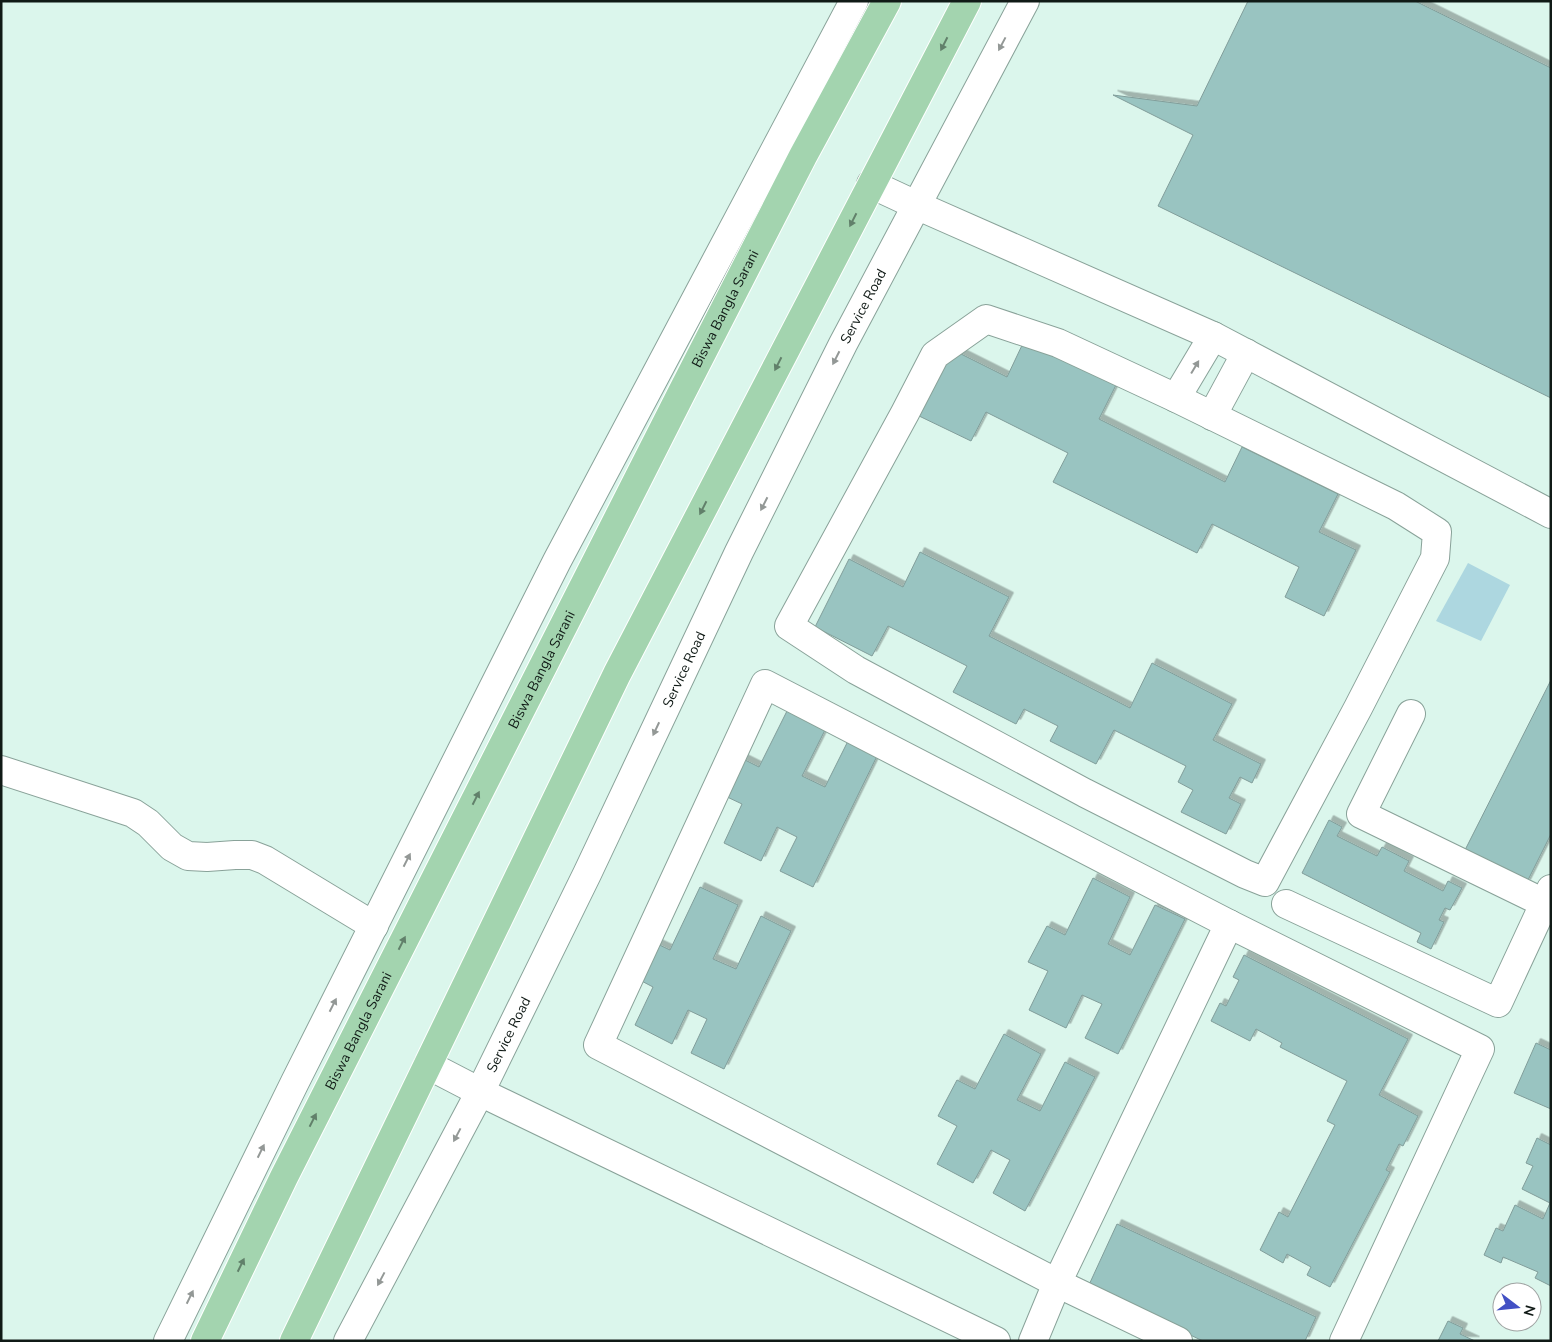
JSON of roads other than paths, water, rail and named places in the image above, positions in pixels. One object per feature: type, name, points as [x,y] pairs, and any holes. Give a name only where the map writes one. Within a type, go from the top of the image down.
[{"type":"main road","name":"Biswa Bangla Sarani","points":[[205,1341],[284,1177],[686,385],[803,156],[887,1]]},
{"type":"main road","points":[[294,1341],[617,674],[967,1]]},
{"type":"street","points":[[168,1341],[295,1082],[557,562],[854,1]]},
{"type":"street","name":"Service Road","points":[[348,1341],[480,1092],[587,874],[740,552],[843,344],[1025,1]]},
{"type":"street","points":[[871,184],[1213,336],[1551,514]]},
{"type":"street","points":[[986,319],[1058,343],[1176,398],[1396,506],[1437,532],[1435,558],[1358,708],[1265,882],[1238,871],[1085,793],[865,675],[789,626],[897,429],[935,355],[986,319]]},
{"type":"street","points":[[1176,398],[1213,336]]},
{"type":"street","points":[[1212,416],[1246,353]]},
{"type":"street","points":[[1178,1341],[1057,1283],[598,1045],[765,684],[1230,924],[1480,1049],[1344,1341]]},
{"type":"street","points":[[1286,904],[1498,1003],[1547,896],[1362,814],[1411,714]]},
{"type":"street","points":[[1,770],[134,813],[148,823],[172,846],[188,856],[252,855],[265,860],[374,926]]},
{"type":"street","points":[[1032,1341],[1057,1283],[1230,924]]},
{"type":"street","points":[[428,1065],[963,1334],[996,1341]]},
{"type":"water","points":[[1468,563],[1510,585],[1481,641],[1436,621]]}]
